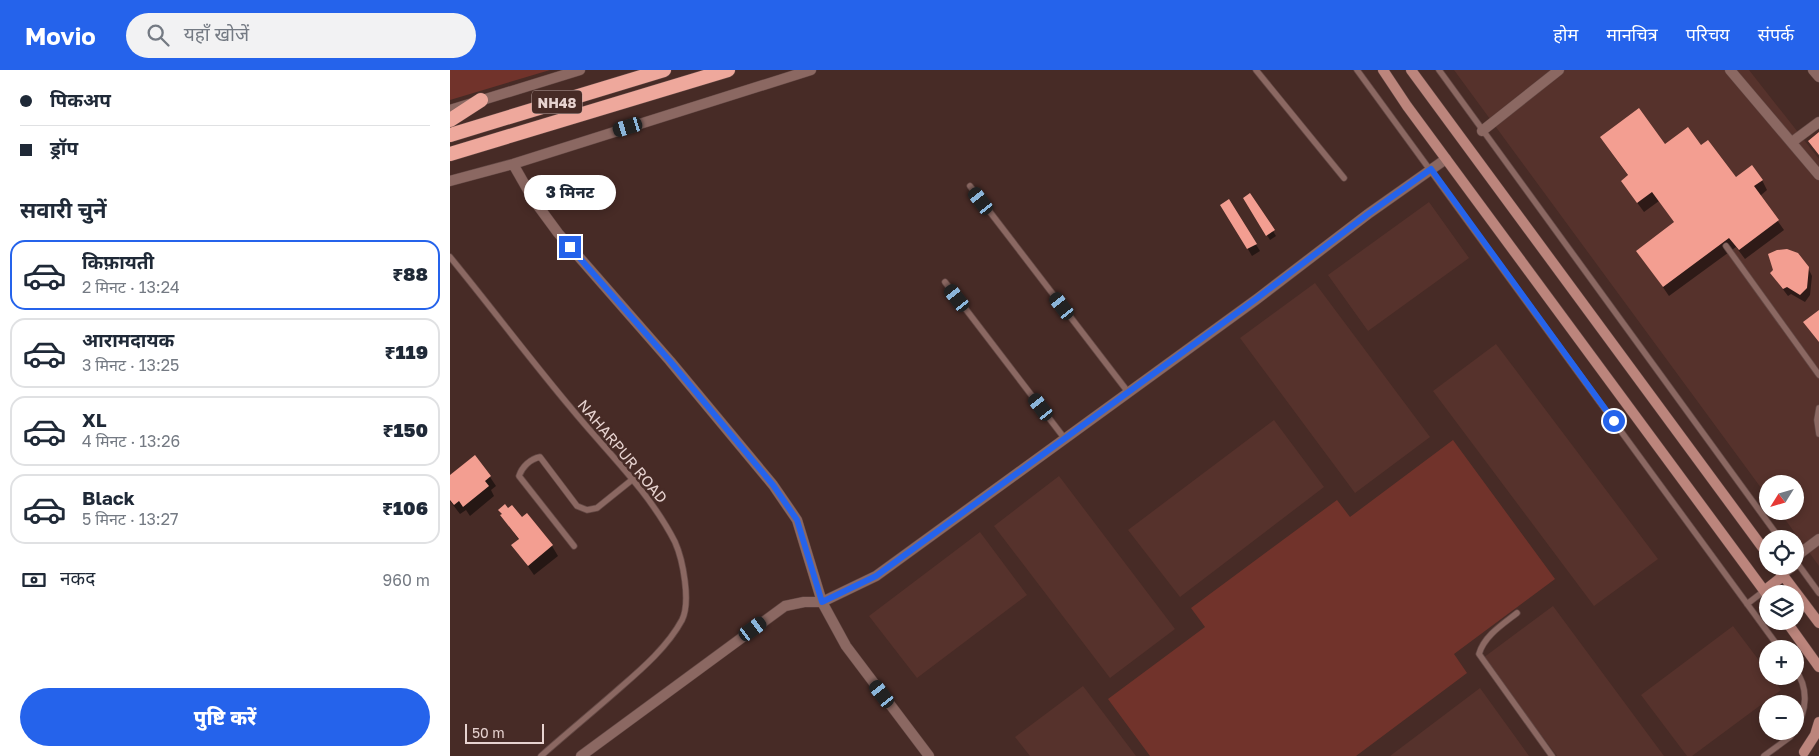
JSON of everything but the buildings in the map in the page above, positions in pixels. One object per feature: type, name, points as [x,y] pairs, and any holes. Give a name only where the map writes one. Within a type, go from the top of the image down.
[{"type":"highway","name":"NH48","points":[[450,134],[664,70]]},
{"type":"highway","name":"NH48","points":[[450,154],[728,70]]},
{"type":"highway","points":[[450,120],[481,100]]},
{"type":"main road","points":[[1383,70],[1446,159],[1759,585]]},
{"type":"main road","points":[[1411,70],[1759,543]]},
{"type":"main road","points":[[1774,585],[1783,576],[1819,624]]},
{"type":"main road","points":[[1792,630],[1819,667]]},
{"type":"main road","points":[[1802,754],[1815,735],[1819,722]]},
{"type":"main road","points":[[1802,754],[1819,741]]},
{"type":"street","points":[[450,110],[580,70]]},
{"type":"street","points":[[450,181],[514,164],[811,70]]},
{"type":"street","points":[[1482,131],[1559,70]]},
{"type":"street","points":[[1730,70],[1819,174]]},
{"type":"street","points":[[1813,70],[1819,77]]},
{"type":"street","points":[[1792,142],[1819,122]]},
{"type":"street","points":[[581,756],[785,606],[804,602],[822,602],[876,576],[1256,299],[1368,214],[1446,159]]},
{"type":"street","points":[[514,164],[533,199],[558,232],[670,361],[773,485],[797,520],[822,602],[846,646],[929,756]]},
{"type":"street","points":[[1804,553],[1819,539]]},
{"type":"lane","points":[[1256,70],[1344,178]]},
{"type":"lane","points":[[1357,70],[1773,640]]},
{"type":"lane","points":[[1439,70],[1773,530]]},
{"type":"lane","points":[[970,186],[1128,392]]},
{"type":"lane","points":[[1726,246],[1819,375]]},
{"type":"lane","name":"NAHARPUR ROAD","points":[[450,257],[571,408],[633,479],[658,513],[676,545],[684,573],[686,597],[683,618],[659,652],[640,671],[541,756]]},
{"type":"lane","points":[[945,282],[1065,439]]},
{"type":"lane","points":[[1819,408],[1817,420],[1819,434]]},
{"type":"lane","points":[[574,546],[526,488],[519,476],[521,470],[534,458],[540,457],[578,506],[587,510],[597,508],[633,479]]},
{"type":"lane","points":[[1804,571],[1819,593]]},
{"type":"lane","points":[[1747,604],[1759,598]]},
{"type":"lane","points":[[1517,613],[1494,631],[1481,647],[1479,654],[1552,756]]},
{"type":"lane","points":[[1803,685],[1806,703],[1804,709]]},
{"type":"lane","points":[[1764,756],[1786,740]]},
{"type":"shaded area","points":[[450,70],[550,70],[450,100]]},
{"type":"shaded area","points":[[1454,70],[1749,70],[1819,159],[1819,566],[1804,545],[1804,530],[1793,530],[1786,520],[1804,520],[1804,475],[1759,475],[1759,485]]},
{"type":"shaded area","points":[[1429,202],[1469,258],[1368,331],[1328,275]]},
{"type":"shaded area","points":[[1315,283],[1430,437],[1355,493],[1240,338]]},
{"type":"shaded area","points":[[1496,344],[1658,559],[1594,606],[1433,391]]},
{"type":"shaded area","points":[[1274,420],[1324,487],[1180,597],[1128,530]]},
{"type":"shaded area","points":[[1453,440],[1555,579],[1454,654],[1467,673],[1356,756],[1150,756],[1108,699],[1205,627],[1191,608],[1337,500],[1350,517]]},
{"type":"shaded area","points":[[1059,476],[1175,629],[1110,678],[994,526]]},
{"type":"shaded area","points":[[980,532],[1027,595],[917,678],[869,616]]},
{"type":"shaded area","points":[[1553,606],[1664,756],[1557,756],[1483,658]]},
{"type":"shaded area","points":[[1733,626],[1759,660],[1759,685],[1777,685],[1781,690],[1774,695],[1759,695],[1759,706],[1692,756],[1687,756],[1641,695]]},
{"type":"shaded area","points":[[1083,686],[1136,756],[1030,756],[1015,737]]},
{"type":"shaded area","points":[[1480,688],[1529,756],[1390,756]]},
{"type":"route","points":[[570,247],[670,361],[773,485],[797,520],[822,602],[876,576],[1431,169],[1614,421]]}]
